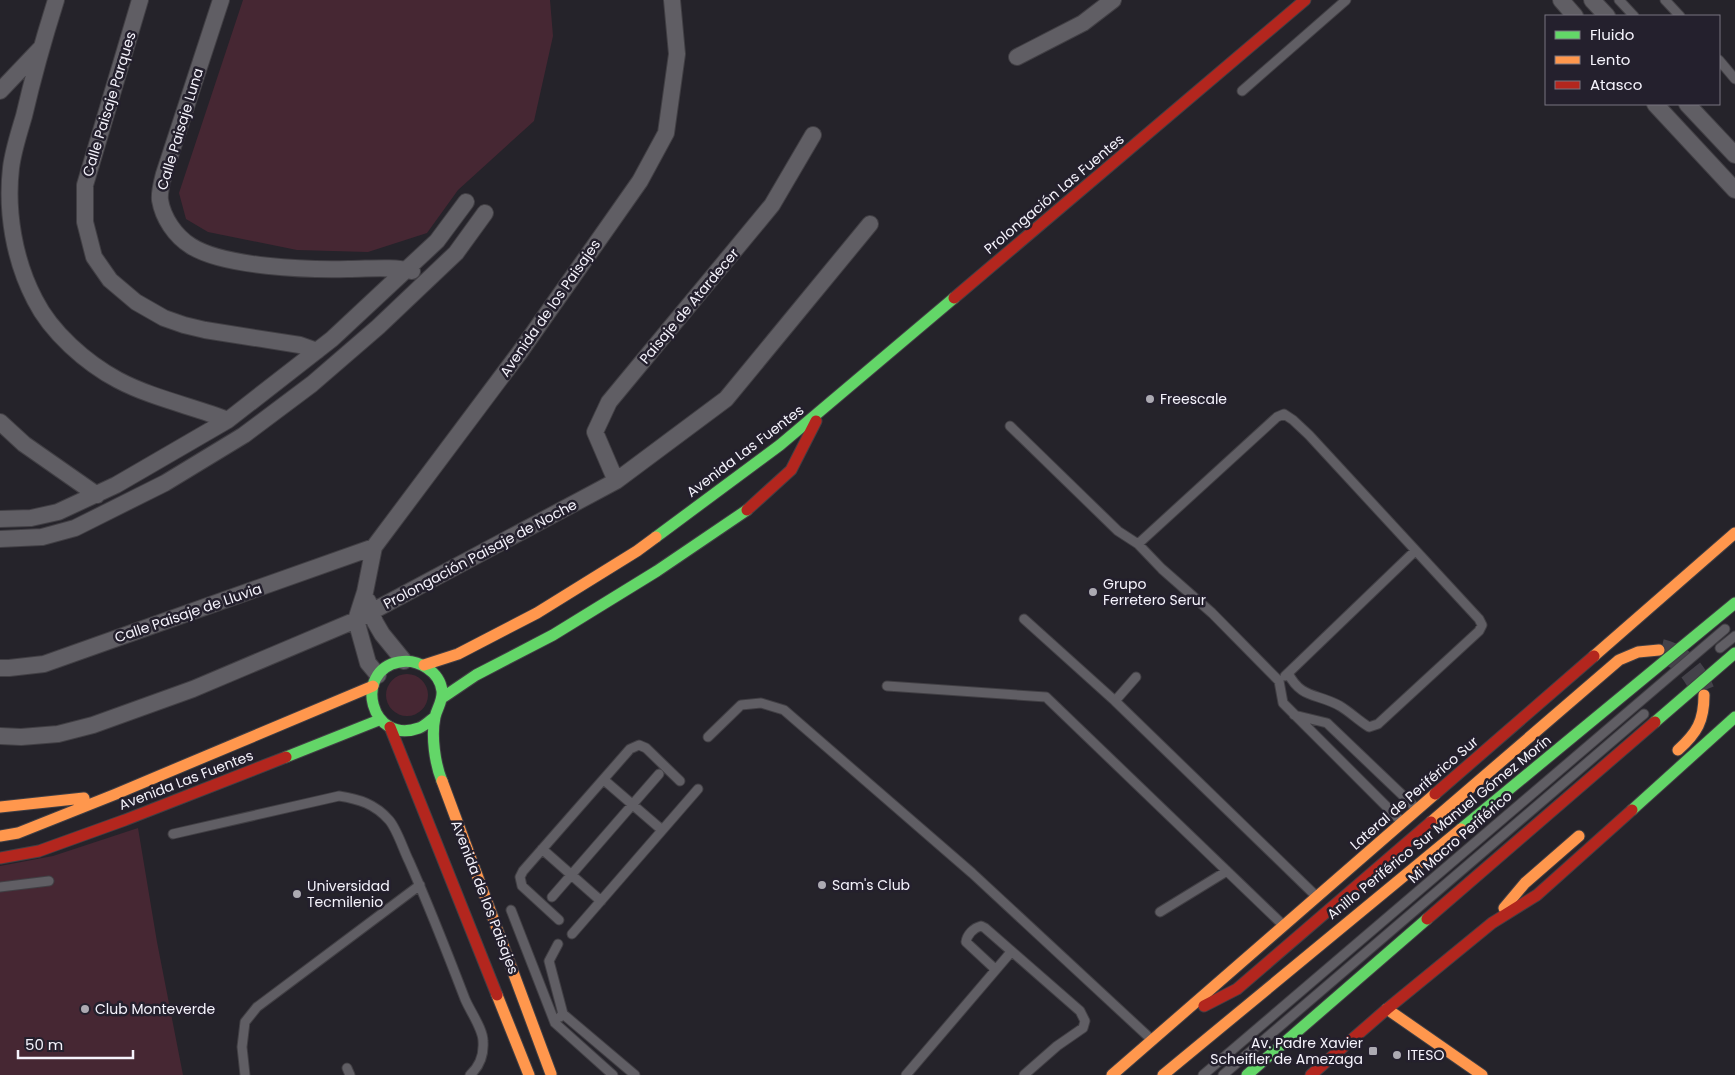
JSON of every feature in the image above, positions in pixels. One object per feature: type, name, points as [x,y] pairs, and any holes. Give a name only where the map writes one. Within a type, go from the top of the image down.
[{"type":"main road","name":"Prolongación Las Fuentes","points":[[822,411],[1305,0]]},
{"type":"main road","name":"Avenida Las Fuentes","points":[[424,665],[458,654],[537,613],[637,551],[780,445],[822,411]]},
{"type":"main road","name":"Avenida Las Fuentes","points":[[442,698],[476,675],[561,630],[657,571],[751,507],[791,470],[822,411]]},
{"type":"main road","name":"Lateral de Periférico Sur","points":[[1112,1075],[1735,533]]},
{"type":"main road","name":"Anillo Periférico Sur Manuel Gómez Morín","points":[[1162,1075],[1735,603]]},
{"type":"main road","points":[[1176,1020],[1237,990],[1619,660],[1634,653],[1659,650]]},
{"type":"main road","points":[[1247,1075],[1733,655]]},
{"type":"main road","points":[[404,660],[424,665],[434,673],[440,685],[442,698],[440,708],[435,717],[419,729],[404,731],[390,727],[379,720],[372,703],[375,680],[385,668],[394,663],[404,660]]},
{"type":"main road","name":"Avenida Las Fuentes","points":[[0,836],[18,833],[116,794],[375,680]]},
{"type":"main road","points":[[1668,759],[1699,728],[1705,711],[1704,695]]},
{"type":"main road","name":"Avenida de los Paisajes","points":[[435,717],[436,766],[554,1075]]},
{"type":"main road","points":[[1311,1075],[1387,1009],[1492,923],[1537,895],[1735,717]]},
{"type":"main road","name":"Avenida Las Fuentes","points":[[0,858],[39,851],[108,826],[379,720]]},
{"type":"main road","name":"Avenida de los Paisajes","points":[[390,727],[529,1075]]},
{"type":"main road","points":[[0,807],[116,794]]},
{"type":"main road","points":[[1492,923],[1525,883],[1585,831]]},
{"type":"main road","points":[[1387,1009],[1482,1075]]},
{"type":"main road","points":[[1158,1075],[1180,1060]]},
{"type":"street","points":[[56,0],[41,48],[11,166],[9,204],[20,264],[35,300],[62,338],[90,363],[118,380],[146,392],[228,420]]},
{"type":"street","name":"Calle Paisaje Parques","points":[[140,0],[85,185],[85,222],[94,256],[110,280],[136,302],[164,318],[184,326],[300,345],[318,351]]},
{"type":"street","name":"Calle Paisaje Luna","points":[[221,0],[164,174],[160,198],[166,218],[178,236],[191,246],[212,256],[246,263],[298,268],[406,269],[432,276]]},
{"type":"street","name":"Avenida de los Paisajes","points":[[356,620],[374,547],[520,352],[640,181],[666,133],[677,54],[672,0]]},
{"type":"street","points":[[1018,58],[1083,23],[1113,0]]},
{"type":"street","points":[[1560,0],[1574,15]]},
{"type":"street","points":[[1592,0],[1606,15]]},
{"type":"street","points":[[0,91],[41,48]]},
{"type":"street","points":[[1658,105],[1735,190]]},
{"type":"street","points":[[1688,105],[1735,155]]},
{"type":"street","name":"Paisaje de Atardecer","points":[[616,481],[595,432],[609,402],[772,204],[813,135]]},
{"type":"street","points":[[0,519],[31,518],[58,512],[97,495],[163,459],[228,420],[332,339],[436,241],[466,202]]},
{"type":"street","points":[[0,539],[42,537],[75,528],[114,510],[173,478],[244,435],[312,384],[366,338],[456,253],[485,213]]},
{"type":"street","name":"Prolongación Paisaje de Noche","points":[[0,736],[21,737],[58,734],[93,725],[193,689],[356,620],[616,481],[726,399],[870,224]]},
{"type":"street","points":[[0,422],[24,444],[97,495]]},
{"type":"street","name":"Calle Paisaje de Lluvia","points":[[0,668],[44,664],[374,547]]},
{"type":"street","points":[[364,592],[375,622],[382,634],[404,660]]},
{"type":"street","points":[[356,620],[368,663],[375,680]]},
{"type":"lane","points":[[1242,91],[1346,0]]},
{"type":"lane","points":[[1619,0],[1633,15]]},
{"type":"lane","points":[[1665,0],[1677,14]]},
{"type":"lane","points":[[1720,61],[1735,79]]},
{"type":"lane","points":[[1138,544],[1278,417],[1284,414],[1309,435],[1479,619],[1482,625],[1479,631],[1378,724],[1369,727],[1328,700],[1312,696],[1299,689],[1288,673]]},
{"type":"lane","points":[[1010,426],[1118,531],[1138,544],[1162,569],[1212,613],[1279,681],[1283,703],[1402,822]]},
{"type":"lane","points":[[1279,681],[1416,551]]},
{"type":"lane","points":[[1024,619],[1115,701],[1317,897]]},
{"type":"lane","name":"Mi Macro Periférico","points":[[1203,1075],[1735,620]]},
{"type":"lane","points":[[1712,655],[1735,636]]},
{"type":"lane","points":[[1115,701],[1136,677]]},
{"type":"lane","points":[[887,686],[1046,697],[1284,925]]},
{"type":"lane","points":[[708,738],[741,705],[762,703],[784,710],[972,873],[1152,1040]]},
{"type":"lane","name":"Mi Macro Periférico","points":[[1223,1075],[1652,707]]},
{"type":"lane","points":[[1294,715],[1326,723],[1418,809]]},
{"type":"lane","points":[[559,920],[522,886],[520,878],[523,871],[542,849],[630,749],[639,745],[646,748],[680,781]]},
{"type":"lane","points":[[552,897],[659,774]]},
{"type":"lane","points":[[604,780],[662,830]]},
{"type":"lane","points":[[572,934],[698,789]]},
{"type":"lane","points":[[172,834],[339,796],[359,799],[376,807],[391,822],[420,885],[466,1000],[484,1039],[482,1056],[476,1070],[470,1075]]},
{"type":"lane","points":[[542,849],[601,901]]},
{"type":"lane","points":[[1160,912],[1228,871]]},
{"type":"lane","points":[[0,887],[49,881]]},
{"type":"lane","points":[[246,1075],[242,1047],[245,1022],[257,1007],[420,885]]},
{"type":"lane","points":[[511,910],[555,1023],[613,1075]]},
{"type":"lane","points":[[995,969],[966,942],[975,928],[981,926],[985,928],[1080,1011],[1085,1021],[1083,1028],[1056,1046],[1024,1075]]},
{"type":"lane","points":[[558,944],[549,961],[563,1014],[635,1075]]},
{"type":"lane","points":[[906,1075],[1011,952]]},
{"type":"lane","points":[[555,1023],[563,1014]]},
{"type":"shaded area","points":[[243,0],[550,0],[553,36],[534,121],[458,190],[427,233],[368,252],[297,250],[208,232],[186,219],[179,193]]},
{"type":"shaded area","points":[[411,674],[419,677],[425,683],[428,695],[425,707],[419,713],[403,716],[395,713],[389,707],[386,691],[389,683],[395,677]]},
{"type":"shaded area","name":"Club Monteverde","points":[[138,828],[157,942],[183,1075],[0,1075],[0,866],[53,856]]},
{"type":"tunnel","points":[[1661,651],[1676,657],[1688,667],[1704,695]]},
{"type":"traffic: fast","points":[[656,537],[780,445],[954,298]]},
{"type":"traffic: fast","points":[[442,698],[476,675],[553,635],[657,571],[747,510]]},
{"type":"traffic: fast","points":[[1461,829],[1735,603]]},
{"type":"traffic: fast","points":[[1655,722],[1735,653]]},
{"type":"traffic: fast","points":[[435,717],[419,728],[402,731],[389,727],[379,717],[373,705],[372,692],[376,679],[384,668],[399,662],[413,662],[427,668],[437,678],[442,695],[435,717],[434,741],[442,781]]},
{"type":"traffic: fast","points":[[1632,810],[1735,717]]},
{"type":"traffic: fast","points":[[286,757],[379,720]]},
{"type":"traffic: fast","points":[[1247,1075],[1427,919]]},
{"type":"traffic: slow","points":[[1594,656],[1735,533]]},
{"type":"traffic: slow","points":[[424,665],[458,654],[537,613],[637,551],[656,537]]},
{"type":"traffic: slow","points":[[1431,822],[1619,660],[1638,652],[1659,650]]},
{"type":"traffic: slow","points":[[0,836],[18,833],[116,794],[373,686]]},
{"type":"traffic: slow","points":[[1678,750],[1690,738],[1698,726],[1703,712],[1704,695]]},
{"type":"traffic: slow","points":[[442,781],[551,1074]]},
{"type":"traffic: slow","points":[[1112,1075],[1435,794]]},
{"type":"traffic: slow","points":[[0,807],[84,798]]},
{"type":"traffic: slow","points":[[1163,1075],[1461,829]]},
{"type":"traffic: slow","points":[[1504,908],[1525,883],[1579,836]]},
{"type":"traffic: slow","points":[[497,995],[529,1075]]},
{"type":"traffic: slow","points":[[1387,1009],[1482,1075]]},
{"type":"traffic: jam","points":[[954,298],[1305,0]]},
{"type":"traffic: jam","points":[[747,510],[791,470],[816,421]]},
{"type":"traffic: jam","points":[[1435,794],[1594,656]]},
{"type":"traffic: jam","points":[[1427,919],[1655,722]]},
{"type":"traffic: jam","points":[[390,727],[497,995]]},
{"type":"traffic: jam","points":[[0,858],[39,851],[125,820],[286,757]]},
{"type":"traffic: jam","points":[[1311,1075],[1387,1009],[1492,923],[1537,895],[1632,810]]},
{"type":"traffic: jam","points":[[1204,1006],[1237,989],[1431,822]]},
{"type":"place","name":"Freescale","points":[[1150,399]]},
{"type":"place","name":"Grupo Ferretero Serur","points":[[1093,592]]},
{"type":"place","name":"Sam's Club","points":[[822,885]]},
{"type":"place","name":"Universidad Tecmilenio","points":[[297,894]]},
{"type":"place","name":"Club Monteverde","points":[[85,1009]]},
{"type":"place","name":"Av. Padre Xavier Scheifler de Amezaga","points":[[1373,1051]]},
{"type":"place","name":"ITESO","points":[[1397,1055]]}]
